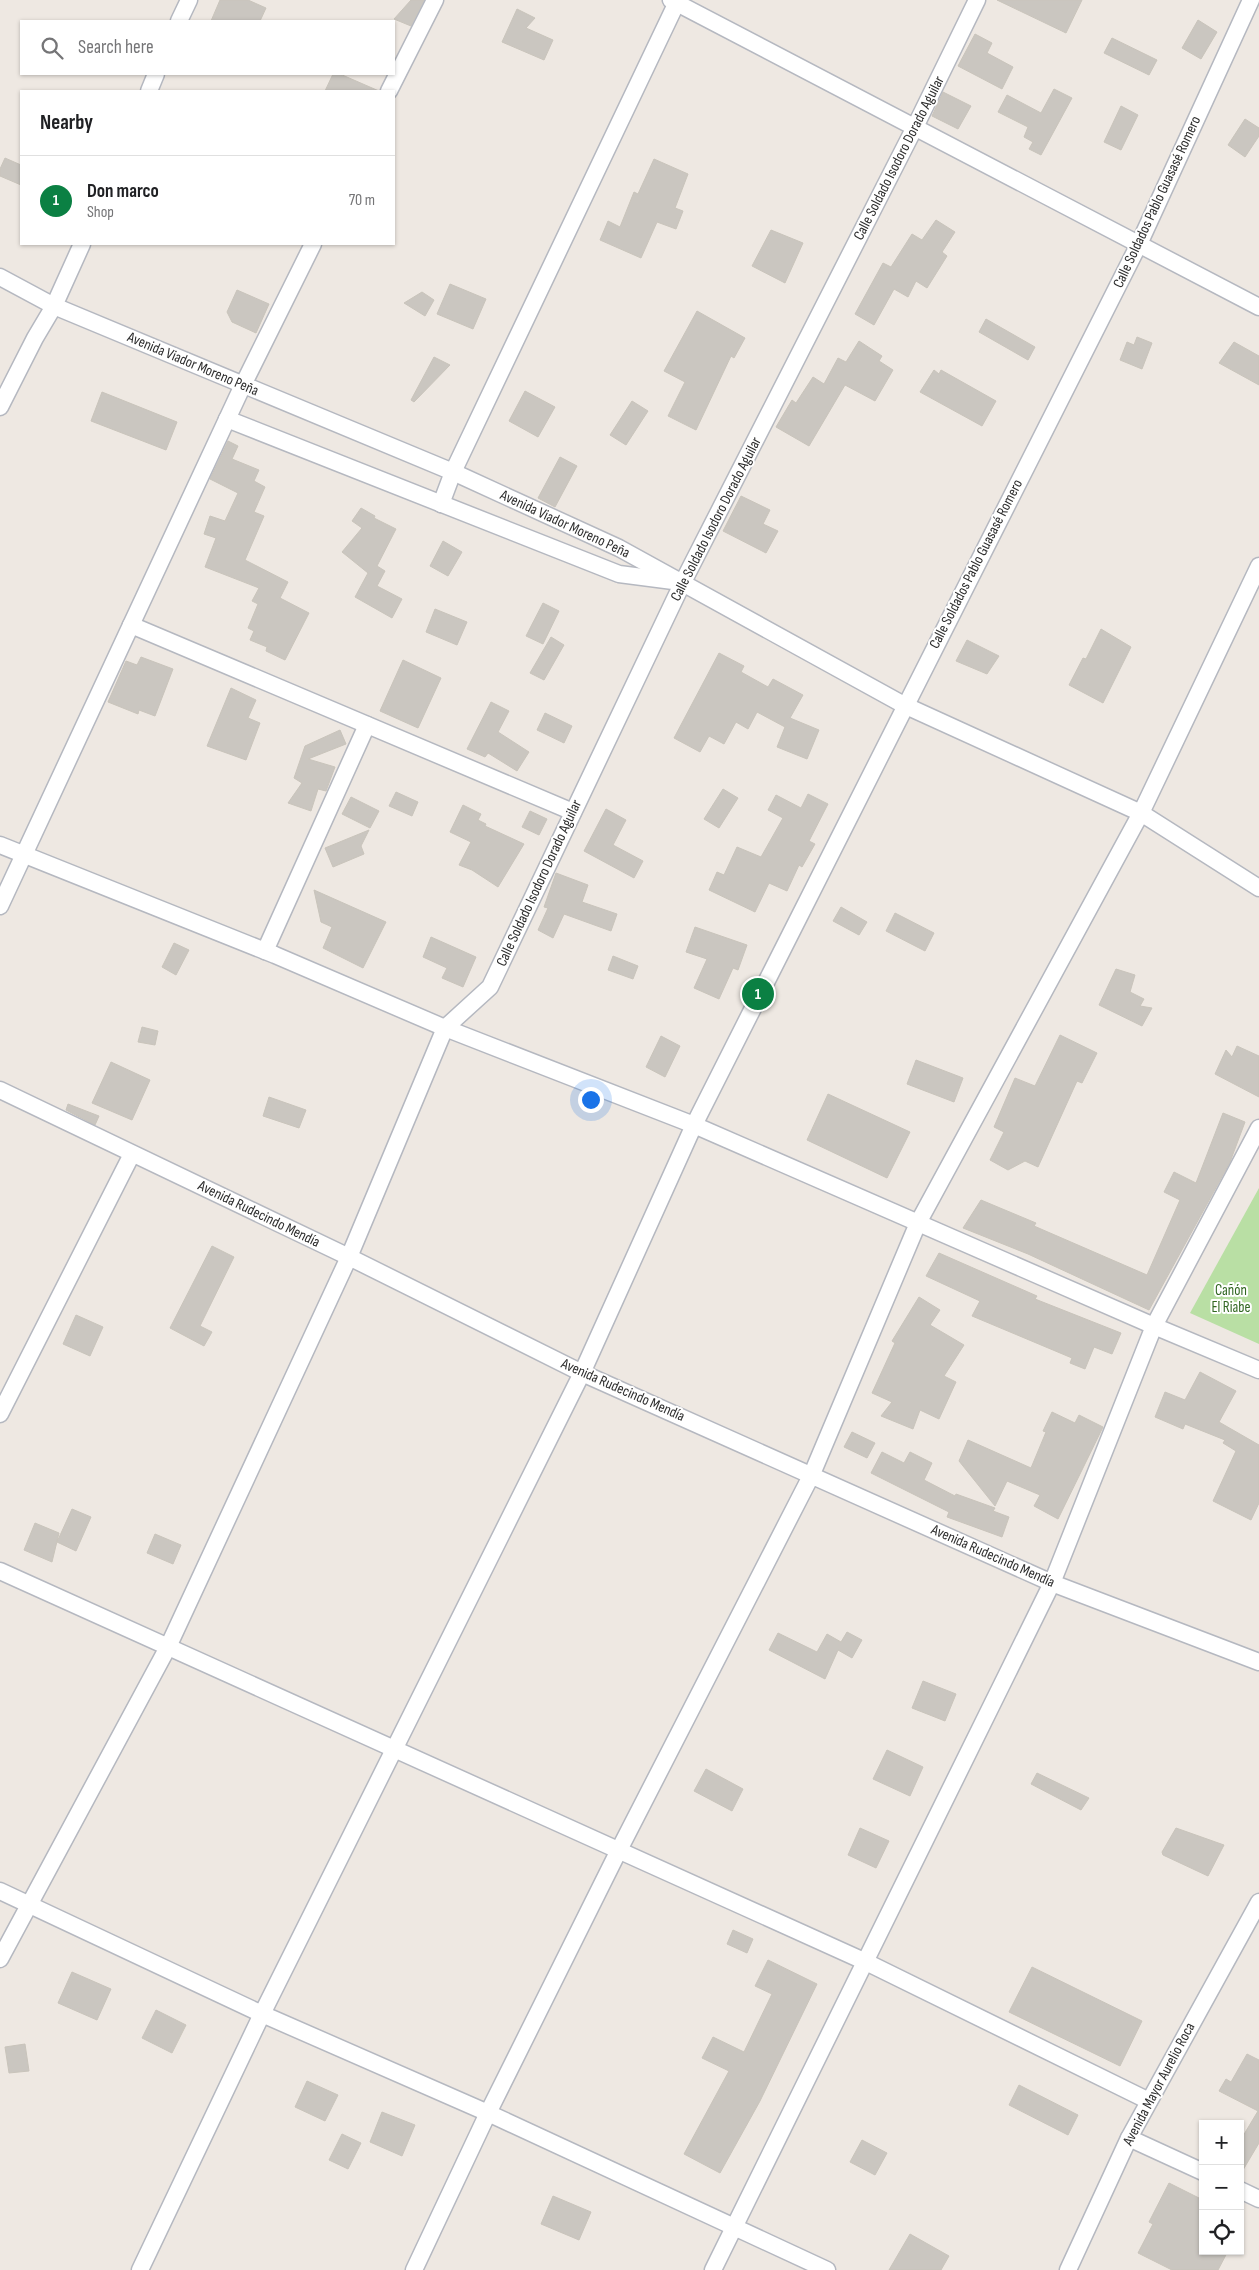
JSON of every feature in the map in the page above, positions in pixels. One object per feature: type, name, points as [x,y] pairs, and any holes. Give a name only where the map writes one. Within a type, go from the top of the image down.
[{"type":"street","points":[[180,20],[189,0]]},
{"type":"street","points":[[390,90],[435,0]]},
{"type":"street","name":"Calle Soldado Isodoro Dorado Aguilar","points":[[445,1028],[490,988],[683,582],[915,128],[977,0]]},
{"type":"street","name":"Calle Soldados Pablo Guasasé Romero","points":[[140,2270],[262,2014],[582,1373],[694,1125],[904,705],[1139,244],[1251,0]]},
{"type":"street","points":[[442,504],[453,472],[675,1],[1259,307]]},
{"type":"street","points":[[149,90],[156,75]]},
{"type":"street","points":[[0,407],[35,338],[54,306],[82,245]]},
{"type":"street","points":[[0,906],[243,384],[312,245]]},
{"type":"street","name":"Avenida Viador Moreno Peña","points":[[0,277],[54,306],[453,472],[619,548],[683,582]]},
{"type":"street","name":"Avenida Viador Moreno Peña","points":[[227,419],[619,574],[683,582]]},
{"type":"street","points":[[414,2270],[488,2113],[619,1850],[812,1474],[918,1223],[1141,813],[1259,566]]},
{"type":"street","points":[[683,582],[904,705],[1141,813],[1259,888]]},
{"type":"street","points":[[131,625],[573,812]]},
{"type":"street","points":[[265,951],[366,725]]},
{"type":"street","points":[[0,845],[265,951],[445,1028],[694,1125],[1259,1370]]},
{"type":"street","points":[[0,1959],[168,1647],[349,1257],[445,1028]]},
{"type":"street","name":"Avenida Rudecindo Mendía","points":[[0,1090],[349,1257],[582,1373],[1052,1582],[1259,1662]]},
{"type":"street","points":[[713,2270],[1052,1582],[1154,1326],[1259,1128]]},
{"type":"street","points":[[0,1414],[132,1154]]},
{"type":"street","points":[[0,1570],[866,1962],[1149,2101]]},
{"type":"street","points":[[0,1891],[262,2014],[488,2113],[827,2270]]},
{"type":"street","name":"Avenida Mayor Aurelio Roca","points":[[1068,2270],[1129,2138],[1257,1911]]},
{"type":"street","points":[[1129,2138],[1199,2170]]},
{"type":"street","points":[[1244,2192],[1259,2198]]},
{"type":"green space","name":"Cañón El Riabe","points":[[1259,1188],[1259,1344],[1190,1313]]},
{"type":"building","points":[[220,0],[248,0],[266,8],[260,20],[211,20]]},
{"type":"building","points":[[411,0],[424,0],[411,26],[394,19]]},
{"type":"building","points":[[997,0],[1082,0],[1066,33]]},
{"type":"building","points":[[517,9],[535,18],[526,28],[553,40],[544,60],[502,42]]},
{"type":"building","points":[[1198,20],[1217,32],[1201,59],[1182,48]]},
{"type":"building","points":[[975,34],[992,43],[987,53],[1013,67],[1002,89],[958,66]]},
{"type":"building","points":[[1112,38],[1157,60],[1149,75],[1104,53]]},
{"type":"building","points":[[333,75],[342,75],[377,90],[325,90]]},
{"type":"building","points":[[1054,89],[1072,98],[1041,155],[1029,149],[1033,142],[1024,137],[1028,127],[998,112],[1007,95],[1041,113]]},
{"type":"building","points":[[943,92],[971,106],[958,129],[932,116]]},
{"type":"building","points":[[1121,106],[1138,115],[1121,150],[1104,142]]},
{"type":"building","points":[[1245,119],[1259,128],[1259,136],[1245,157],[1228,145]]},
{"type":"building","points":[[5,158],[20,165],[20,185],[0,176],[0,169]]},
{"type":"building","points":[[654,159],[688,174],[675,208],[683,211],[676,229],[657,222],[641,258],[600,240],[608,221],[620,227],[634,192],[638,194]]},
{"type":"building","points":[[936,220],[955,232],[942,252],[947,256],[927,288],[916,281],[908,297],[894,289],[874,325],[855,314],[883,263],[891,267],[912,234],[922,240]]},
{"type":"building","points":[[771,230],[803,243],[785,283],[752,266]]},
{"type":"building","points":[[450,284],[486,299],[473,329],[437,314]]},
{"type":"building","points":[[237,290],[269,304],[256,333],[232,322],[227,312]]},
{"type":"building","points":[[422,292],[434,300],[425,316],[404,303]]},
{"type":"building","points":[[697,311],[745,338],[734,358],[731,356],[696,430],[668,416],[685,382],[664,371]]},
{"type":"building","points":[[986,319],[1035,347],[1028,360],[979,332]]},
{"type":"building","points":[[1137,337],[1152,343],[1142,369],[1120,360],[1127,342],[1134,345]]},
{"type":"building","points":[[859,341],[882,356],[879,361],[893,370],[875,401],[845,385],[809,446],[776,427],[792,400],[796,403],[813,377],[824,384],[838,358],[846,362]]},
{"type":"building","points":[[1234,342],[1259,356],[1259,385],[1219,363]]},
{"type":"building","points":[[434,357],[450,365],[414,402],[411,400]]},
{"type":"building","points":[[934,370],[939,374],[941,370],[996,401],[982,426],[920,392]]},
{"type":"building","points":[[525,391],[555,407],[538,437],[509,421]]},
{"type":"building","points":[[102,392],[177,422],[166,450],[91,421]]},
{"type":"building","points":[[632,401],[648,411],[626,445],[610,435]]},
{"type":"building","points":[[228,441],[238,446],[232,459],[259,470],[254,481],[265,487],[254,512],[264,516],[245,560],[288,582],[280,598],[309,613],[285,660],[266,651],[267,647],[250,640],[254,631],[248,628],[258,604],[252,601],[259,588],[205,567],[216,538],[204,534],[210,516],[225,521],[238,493],[210,479]]},
{"type":"building","points":[[560,457],[577,466],[555,507],[538,498]]},
{"type":"building","points":[[741,496],[770,510],[763,524],[778,531],[766,553],[723,531]]},
{"type":"building","points":[[361,508],[375,516],[374,518],[396,529],[377,566],[385,571],[377,586],[402,599],[392,618],[355,597],[368,573],[342,552],[362,528],[352,521]]},
{"type":"building","points":[[443,541],[462,552],[448,576],[430,566]]},
{"type":"building","points":[[543,603],[559,611],[543,644],[526,636]]},
{"type":"building","points":[[435,609],[467,622],[457,645],[426,632]]},
{"type":"building","points":[[1101,629],[1131,647],[1103,703],[1069,685],[1083,658],[1086,659]]},
{"type":"building","points":[[551,637],[564,645],[544,680],[530,673]]},
{"type":"building","points":[[967,640],[999,656],[987,674],[956,661]]},
{"type":"building","points":[[719,653],[744,666],[741,672],[768,687],[773,679],[803,695],[790,718],[819,730],[807,759],[777,747],[785,727],[757,712],[748,729],[736,722],[724,744],[709,736],[700,752],[674,738]]},
{"type":"building","points":[[141,657],[173,669],[155,716],[139,710],[138,714],[108,702],[126,661],[137,665]]},
{"type":"building","points":[[403,660],[441,678],[418,728],[380,711]]},
{"type":"building","points":[[231,688],[256,700],[248,718],[260,723],[246,760],[207,746]]},
{"type":"building","points":[[491,702],[509,711],[498,732],[529,752],[517,771],[488,753],[485,757],[467,749]]},
{"type":"building","points":[[545,713],[572,726],[564,743],[537,730]]},
{"type":"building","points":[[340,730],[346,744],[308,759],[335,767],[326,791],[318,789],[311,811],[288,803],[302,783],[294,778],[305,746]]},
{"type":"building","points":[[723,789],[738,798],[719,828],[704,819]]},
{"type":"building","points":[[396,792],[418,802],[412,816],[389,806]]},
{"type":"building","points":[[808,794],[828,804],[809,841],[815,844],[802,867],[799,865],[787,891],[769,883],[755,912],[709,890],[717,872],[724,875],[737,847],[761,857],[783,818],[768,810],[776,795],[801,808]]},
{"type":"building","points":[[351,797],[379,811],[370,828],[342,814]]},
{"type":"building","points":[[463,805],[481,814],[478,820],[486,824],[485,826],[524,844],[498,887],[472,870],[459,865],[471,842],[450,832]]},
{"type":"building","points":[[606,809],[626,820],[613,845],[643,861],[634,878],[584,851]]},
{"type":"building","points":[[530,811],[547,819],[539,835],[522,827]]},
{"type":"building","points":[[369,830],[361,846],[364,854],[333,867],[325,848]]},
{"type":"building","points":[[556,873],[588,885],[582,902],[617,914],[611,931],[564,914],[553,938],[538,930],[548,908],[544,907]]},
{"type":"building","points":[[314,890],[386,922],[363,968],[323,948],[332,927],[321,922]]},
{"type":"building","points":[[841,907],[867,922],[859,935],[833,921]]},
{"type":"building","points":[[895,913],[934,933],[925,951],[886,931]]},
{"type":"building","points":[[695,927],[747,945],[738,970],[733,968],[719,999],[694,988],[707,959],[686,952]]},
{"type":"building","points":[[431,937],[476,957],[463,987],[442,978],[447,968],[423,957]]},
{"type":"building","points":[[174,943],[189,950],[176,975],[162,967]]},
{"type":"building","points":[[613,956],[638,966],[633,979],[608,970]]},
{"type":"building","points":[[1116,969],[1135,975],[1130,992],[1144,999],[1140,1006],[1152,1008],[1142,1026],[1099,1005]]},
{"type":"building","points":[[142,1027],[158,1031],[155,1045],[138,1042]]},
{"type":"building","points":[[1060,1035],[1097,1053],[1082,1083],[1077,1081],[1038,1167],[1025,1161],[1008,1170],[990,1160],[1004,1132],[994,1127],[1015,1078],[1035,1086]]},
{"type":"building","points":[[661,1036],[680,1046],[665,1077],[646,1067]]},
{"type":"building","points":[[1237,1046],[1259,1056],[1259,1097],[1215,1074],[1226,1050],[1232,1057]]},
{"type":"building","points":[[916,1060],[963,1078],[954,1102],[907,1084]]},
{"type":"building","points":[[111,1062],[150,1080],[132,1120],[92,1103]]},
{"type":"building","points":[[828,1094],[910,1132],[887,1178],[807,1140]]},
{"type":"building","points":[[269,1097],[306,1110],[299,1128],[263,1116]]},
{"type":"building","points":[[68,1104],[99,1116],[95,1125],[66,1110]]},
{"type":"building","points":[[1223,1113],[1245,1122],[1230,1162],[1149,1310],[1028,1254],[963,1228],[981,1200],[1036,1223],[1034,1226],[1147,1275],[1180,1200],[1164,1192],[1174,1172],[1196,1183]]},
{"type":"building","points":[[212,1246],[234,1257],[200,1326],[212,1332],[204,1346],[170,1328]]},
{"type":"building","points":[[939,1253],[1037,1296],[1035,1299],[1121,1333],[1112,1354],[1094,1347],[1085,1369],[1070,1363],[1072,1358],[972,1316],[980,1301],[926,1276]]},
{"type":"building","points":[[919,1297],[940,1310],[930,1325],[964,1345],[944,1376],[956,1382],[939,1419],[920,1410],[913,1429],[881,1416],[892,1402],[872,1393],[895,1343],[892,1341]]},
{"type":"building","points":[[76,1315],[103,1327],[90,1356],[63,1344]]},
{"type":"building","points":[[1200,1372],[1236,1391],[1219,1422],[1259,1445],[1259,1503],[1251,1520],[1213,1501],[1236,1451],[1223,1443],[1225,1440],[1185,1424],[1183,1429],[1155,1417],[1165,1392],[1185,1400]]},
{"type":"building","points":[[1052,1412],[1075,1423],[1079,1415],[1103,1427],[1058,1519],[1034,1506],[1040,1495],[1007,1481],[995,1506],[959,1461],[968,1440],[1031,1468],[1046,1432],[1043,1431]]},
{"type":"building","points":[[852,1432],[875,1443],[867,1458],[844,1447]]},
{"type":"building","points":[[882,1452],[904,1463],[910,1452],[932,1463],[924,1480],[955,1496],[956,1494],[995,1508],[993,1511],[1009,1517],[1002,1537],[947,1517],[949,1512],[871,1473]]},
{"type":"building","points":[[72,1509],[91,1517],[76,1551],[57,1542]]},
{"type":"building","points":[[35,1523],[59,1533],[52,1562],[24,1550]]},
{"type":"building","points":[[155,1534],[181,1545],[173,1564],[147,1553]]},
{"type":"building","points":[[847,1632],[862,1640],[852,1658],[838,1650],[825,1679],[769,1650],[778,1633],[817,1652],[827,1634],[841,1642]]},
{"type":"building","points":[[923,1681],[956,1694],[945,1721],[912,1708]]},
{"type":"building","points":[[887,1750],[923,1767],[910,1796],[873,1779]]},
{"type":"building","points":[[706,1769],[743,1789],[732,1811],[694,1791]]},
{"type":"building","points":[[1037,1773],[1089,1798],[1081,1810],[1031,1784]]},
{"type":"building","points":[[860,1828],[889,1841],[876,1868],[848,1855]]},
{"type":"building","points":[[1176,1828],[1224,1845],[1208,1876],[1163,1855],[1162,1852]]},
{"type":"building","points":[[733,1930],[753,1939],[747,1953],[727,1944]]},
{"type":"building","points":[[768,1960],[817,1984],[760,2101],[720,2173],[684,2154],[729,2071],[702,2058],[713,2037],[744,2052],[772,1994],[755,1986]]},
{"type":"building","points":[[1032,1967],[1142,2021],[1120,2066],[1009,2012]]},
{"type":"building","points":[[72,1972],[111,1989],[97,2020],[58,2003]]},
{"type":"building","points":[[156,2010],[186,2025],[172,2053],[142,2038]]},
{"type":"building","points":[[25,2044],[29,2071],[9,2073],[5,2047]]},
{"type":"building","points":[[1247,2054],[1259,2060],[1259,2143],[1244,2168],[1244,2134],[1258,2111],[1219,2091],[1226,2079],[1231,2082]]},
{"type":"building","points":[[307,2081],[338,2095],[325,2121],[295,2107]]},
{"type":"building","points":[[1019,2085],[1078,2115],[1068,2135],[1009,2105]]},
{"type":"building","points":[[382,2112],[415,2125],[402,2156],[370,2142]]},
{"type":"building","points":[[342,2134],[361,2143],[348,2169],[329,2160]]},
{"type":"building","points":[[862,2140],[887,2153],[875,2175],[850,2162]]},
{"type":"building","points":[[1169,2183],[1199,2198],[1199,2255],[1226,2255],[1218,2270],[1172,2270],[1138,2253],[1153,2224],[1149,2222]]},
{"type":"building","points":[[553,2196],[591,2212],[579,2240],[541,2224]]},
{"type":"building","points":[[910,2234],[949,2256],[941,2270],[889,2270]]},
{"type":"place","name":"Don marco","points":[[758,994]]}]
